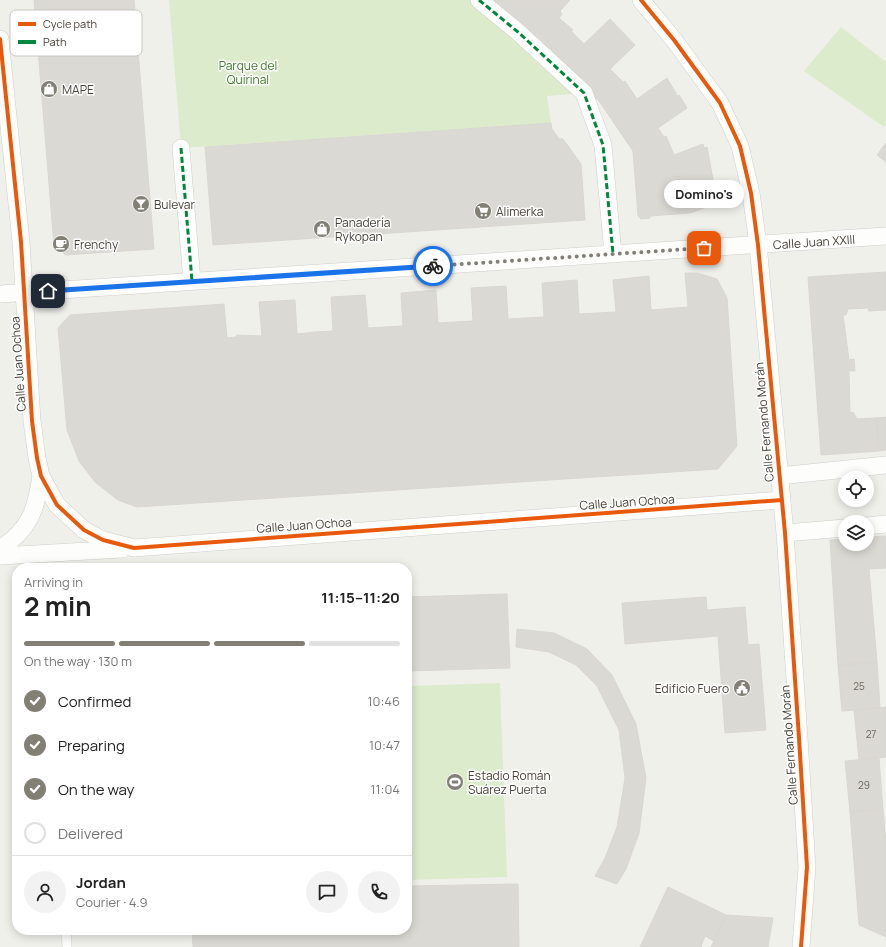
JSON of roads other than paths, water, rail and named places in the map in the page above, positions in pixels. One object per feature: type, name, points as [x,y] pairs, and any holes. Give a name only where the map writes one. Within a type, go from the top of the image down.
[{"type":"street","points":[[479,0],[518,32],[584,93],[603,145],[613,254]]},
{"type":"street","name":"Calle Fernando Morán","points":[[641,0],[674,40],[720,103],[740,146],[751,193],[758,245],[785,533],[808,867],[801,947]]},
{"type":"street","name":"Calle Juan Ochoa","points":[[0,39],[21,242],[33,427],[41,476],[57,505],[84,530],[104,540],[134,548],[782,500]]},
{"type":"street","points":[[181,148],[192,281]]},
{"type":"street","name":"Calle Juan XXIII","points":[[0,294],[886,236]]},
{"type":"street","points":[[779,476],[886,465]]},
{"type":"street","points":[[0,549],[23,530],[31,518],[38,498],[41,476]]},
{"type":"street","points":[[874,525],[886,524]]},
{"type":"street","points":[[785,533],[838,529]]},
{"type":"street","points":[[0,556],[134,548]]},
{"type":"lane","points":[[66,935],[67,947]]},
{"type":"place","name":"MAPE","points":[[49,89]]},
{"type":"place","name":"Bulevar","points":[[141,204]]},
{"type":"place","name":"Alimerka","points":[[483,211]]},
{"type":"place","name":"Panadería Rykopan","points":[[322,229]]},
{"type":"place","name":"Frenchy","points":[[61,244]]},
{"type":"place","name":"Domino's","points":[[704,248]]},
{"type":"place","name":"Edificio Fuero","points":[[742,688]]},
{"type":"place","name":"Estadio Román Suárez Puerta","points":[[455,782]]},
{"type":"park label","name":"Parque del Quirinal","points":[[248,72]]}]
